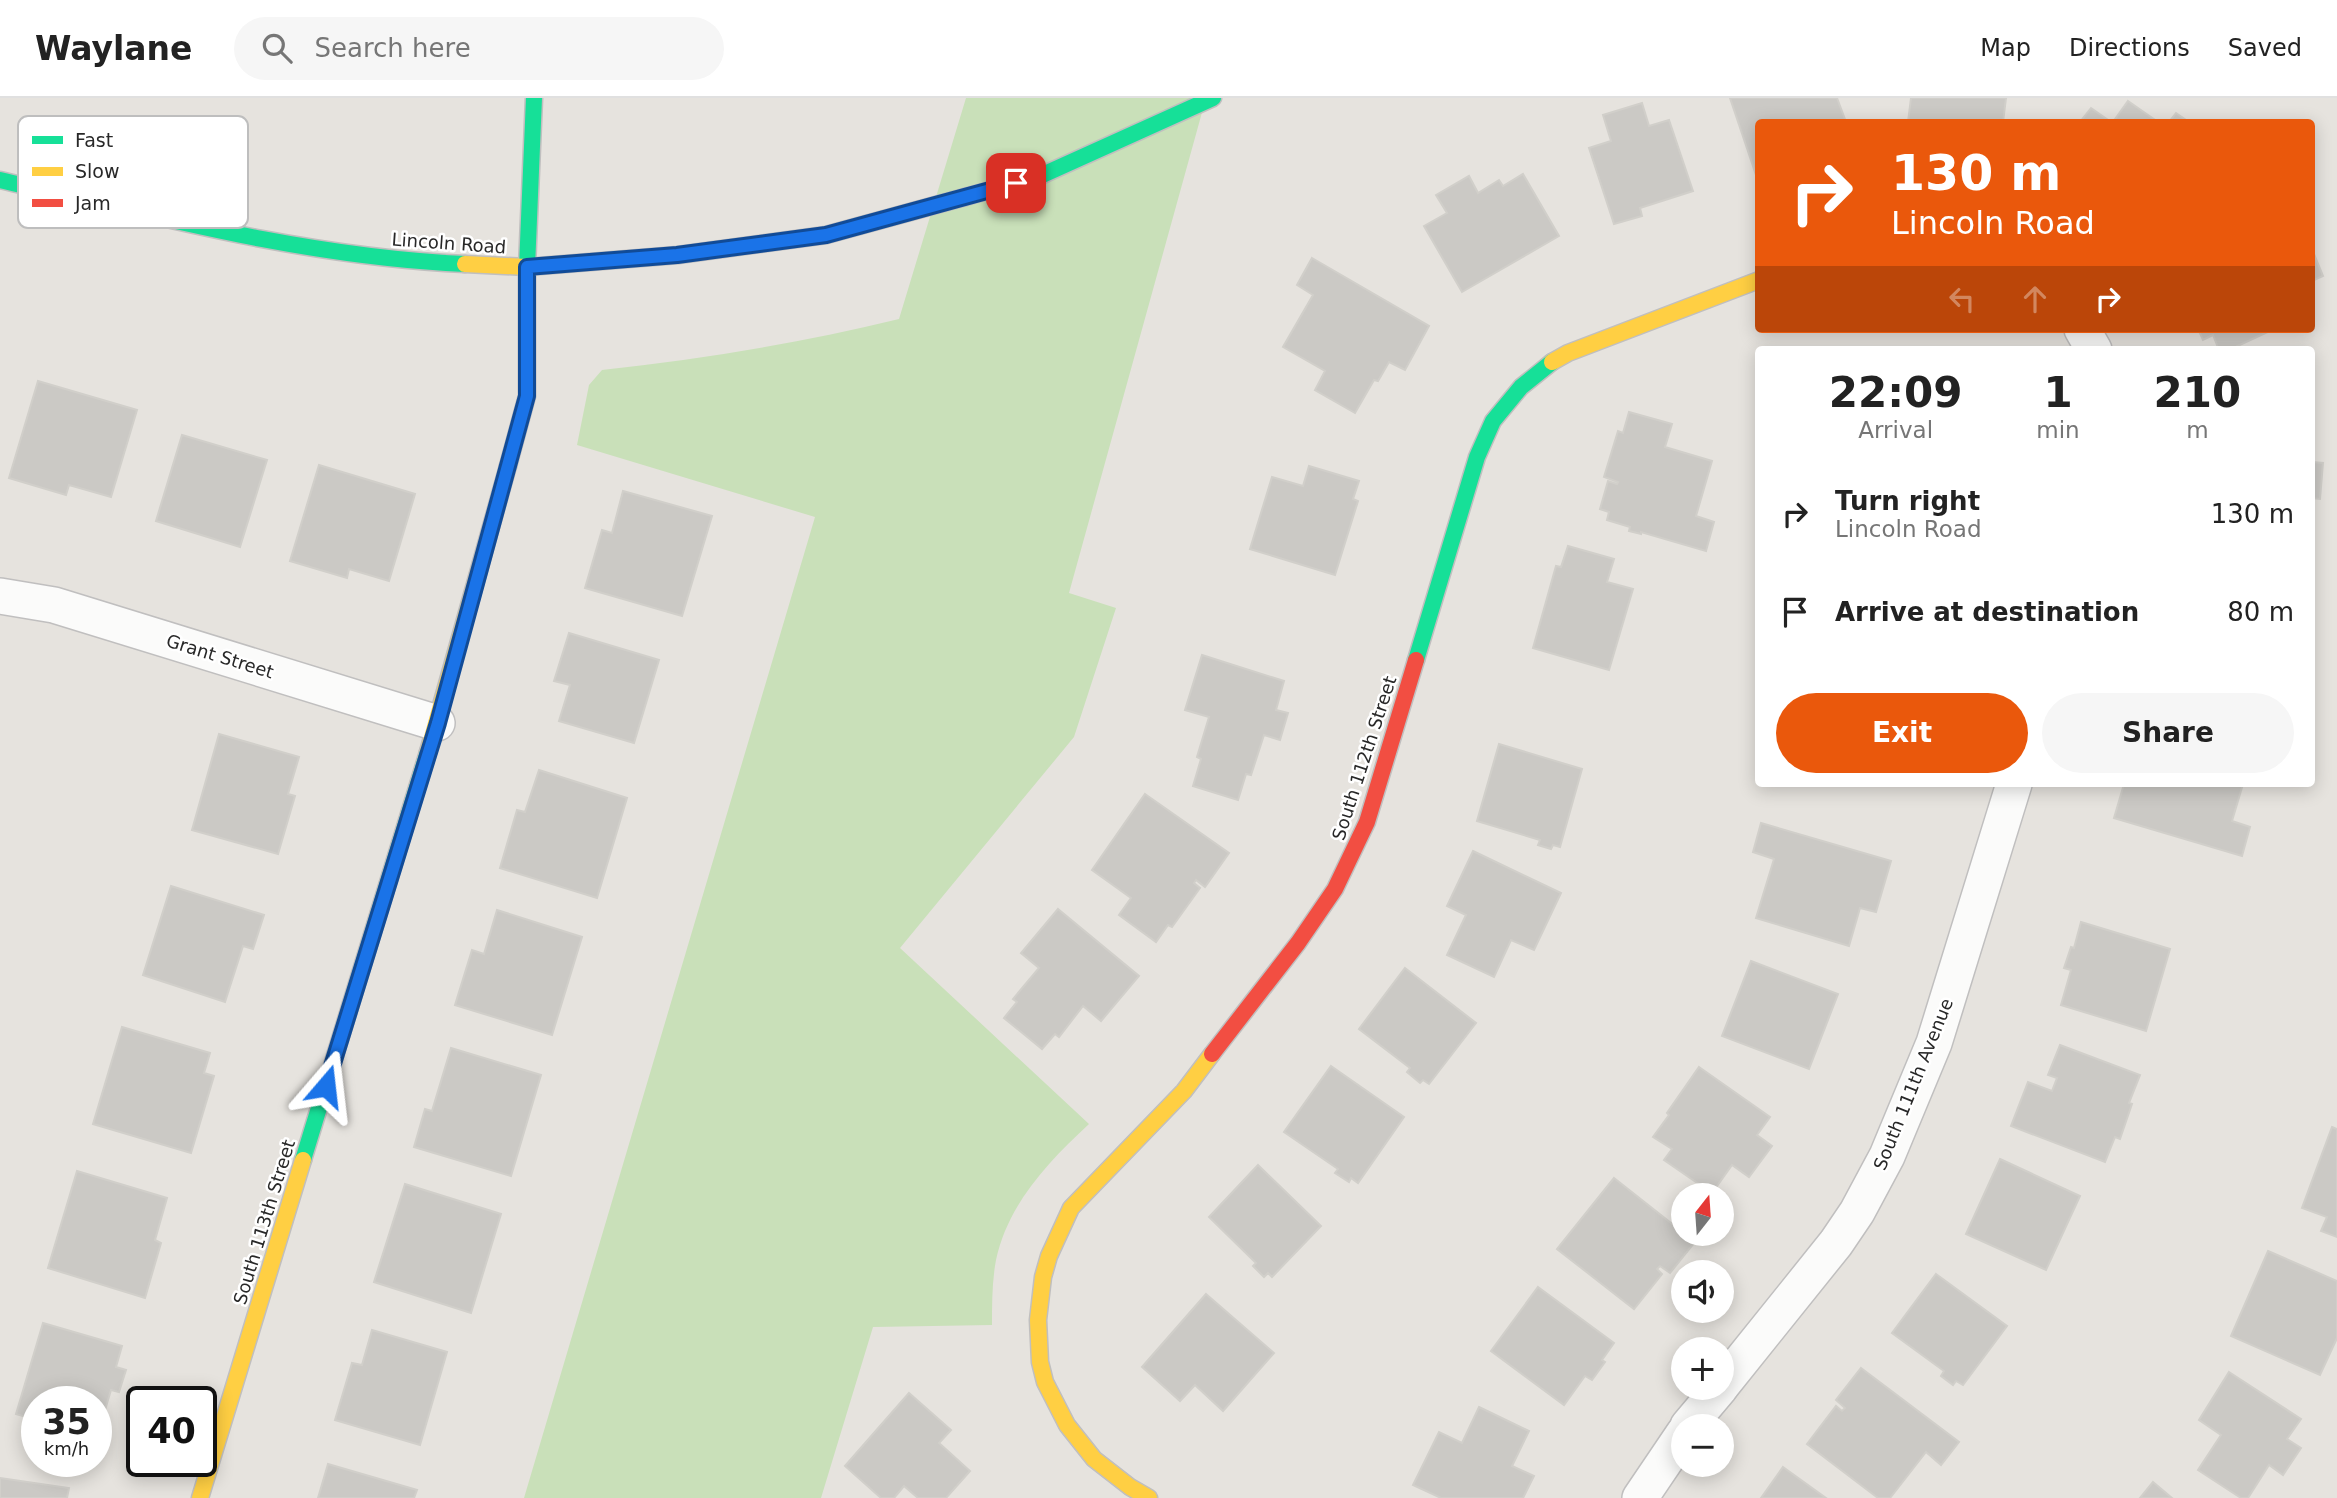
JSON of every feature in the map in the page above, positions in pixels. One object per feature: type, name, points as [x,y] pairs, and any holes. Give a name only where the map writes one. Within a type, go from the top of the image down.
[{"type":"street","name":"South 113th Street","points":[[200,1498],[438,723],[527,396],[527,267],[534,98]]},
{"type":"street","name":"Lincoln Road","points":[[205,228],[341,254],[438,263],[527,267],[677,255],[826,235],[1038,177],[1213,98]]},
{"type":"street","name":"Lincoln Road","points":[[0,180],[18,184]]},
{"type":"street","name":"South 112th Street","points":[[1149,1498],[1112,1475],[1094,1460],[1079,1442],[1056,1405],[1040,1362],[1038,1320],[1043,1277],[1059,1230],[1071,1208],[1184,1091],[1298,943],[1335,889],[1367,822],[1478,457],[1493,421],[1521,387],[1568,353],[1755,282]]},
{"type":"street","name":"Grant Street","points":[[0,596],[54,605],[438,723]]},
{"type":"street","name":"South 111th Avenue","points":[[1734,1370],[1836,1243],[1857,1212],[1886,1156],[1934,1043],[2013,787]]},
{"type":"street","name":"South 111th Avenue","points":[[1698,1414],[1709,1400]]},
{"type":"street","points":[[1640,1498],[1671,1452]]},
{"type":"green space","points":[[966,98],[1206,98],[1069,593],[1116,608],[1074,737],[900,948],[1089,1124],[1045,1169],[1010,1220],[996,1260],[992,1325],[873,1327],[821,1498],[524,1498],[815,517],[577,445],[589,385],[602,370],[751,349],[899,319]]},
{"type":"building","points":[[1730,98],[1837,98],[1845,119],[1755,119],[1755,172]]},
{"type":"building","points":[[1911,98],[2006,98],[2003,119],[1908,119]]},
{"type":"building","points":[[2128,101],[2154,119],[2115,119]]},
{"type":"building","points":[[1642,103],[1649,126],[1669,120],[1693,191],[1640,208],[1642,216],[1614,224],[1589,148],[1611,141],[1603,115]]},
{"type":"building","points":[[2091,108],[2107,119],[2082,119]]},
{"type":"building","points":[[2176,113],[2185,119],[2171,119]]},
{"type":"building","points":[[1523,174],[1559,236],[1462,292],[1424,226],[1447,213],[1436,195],[1469,176],[1478,193],[1499,180],[1503,186]]},
{"type":"building","points":[[2315,256],[2323,276],[2315,280]]},
{"type":"building","points":[[1312,258],[1429,326],[1405,370],[1389,362],[1378,381],[1374,380],[1355,413],[1315,390],[1325,371],[1283,347],[1313,295],[1297,285]]},
{"type":"building","points":[[2200,333],[2265,333],[2238,346],[2217,346],[2213,335],[2203,340]]},
{"type":"building","points":[[38,381],[137,410],[111,497],[69,485],[66,495],[9,478]]},
{"type":"building","points":[[1629,412],[1672,424],[1665,447],[1712,461],[1696,516],[1714,522],[1706,551],[1629,531],[1630,527],[1607,520],[1609,512],[1600,509],[1608,481],[1618,482],[1604,477],[1618,431],[1623,433]]},
{"type":"building","points":[[182,435],[267,460],[240,547],[156,521]]},
{"type":"building","points":[[2315,462],[2323,463],[2320,499],[2315,498]]},
{"type":"building","points":[[319,465],[415,494],[389,581],[349,569],[347,578],[290,561]]},
{"type":"building","points":[[1309,466],[1359,481],[1353,499],[1358,501],[1335,575],[1250,549],[1272,477],[1303,486]]},
{"type":"building","points":[[623,491],[712,516],[682,616],[585,588],[602,530],[612,533]]},
{"type":"building","points":[[1568,546],[1614,559],[1607,582],[1633,589],[1609,670],[1533,648],[1556,566],[1561,567]]},
{"type":"building","points":[[569,633],[659,660],[634,743],[559,721],[570,685],[554,681]]},
{"type":"building","points":[[1202,655],[1284,681],[1276,710],[1288,713],[1280,740],[1264,735],[1251,775],[1246,774],[1238,800],[1193,786],[1201,759],[1197,757],[1209,717],[1185,710]]},
{"type":"building","points":[[219,734],[299,757],[288,794],[295,796],[278,854],[192,830]]},
{"type":"building","points":[[1499,744],[1582,769],[1560,847],[1553,845],[1551,849],[1538,845],[1540,840],[1477,821]]},
{"type":"building","points":[[539,770],[627,798],[597,898],[500,868],[517,810],[525,812]]},
{"type":"building","points":[[2123,787],[2242,787],[2232,821],[2250,827],[2242,856],[2114,818]]},
{"type":"building","points":[[1145,794],[1229,853],[1205,887],[1196,880],[1194,883],[1200,888],[1172,927],[1168,925],[1156,942],[1119,915],[1131,898],[1092,870]]},
{"type":"building","points":[[1761,823],[1891,861],[1876,912],[1860,908],[1849,946],[1756,918],[1774,859],[1753,852]]},
{"type":"building","points":[[1473,851],[1561,893],[1534,950],[1511,940],[1494,977],[1447,955],[1466,915],[1447,906]]},
{"type":"building","points":[[171,886],[264,915],[253,949],[243,946],[225,1002],[143,975]]},
{"type":"building","points":[[1058,909],[1139,976],[1101,1021],[1083,1006],[1059,1037],[1055,1034],[1042,1049],[1004,1018],[1017,1002],[1013,999],[1039,968],[1021,953]]},
{"type":"building","points":[[497,910],[582,937],[552,1035],[455,1005],[472,950],[484,954]]},
{"type":"building","points":[[2081,922],[2170,949],[2146,1031],[2061,1005],[2071,970],[2064,968],[2071,947],[2074,948]]},
{"type":"building","points":[[1751,961],[1838,994],[1809,1069],[1722,1036]]},
{"type":"building","points":[[1405,968],[1476,1023],[1429,1084],[1423,1080],[1420,1083],[1407,1072],[1410,1068],[1359,1029]]},
{"type":"building","points":[[122,1027],[210,1053],[204,1073],[214,1076],[191,1153],[93,1124]]},
{"type":"building","points":[[2060,1045],[2140,1075],[2129,1103],[2132,1104],[2120,1139],[2115,1137],[2105,1162],[2011,1126],[2028,1082],[2052,1091],[2057,1078],[2048,1075]]},
{"type":"building","points":[[451,1048],[541,1075],[511,1176],[414,1147],[425,1109],[432,1111]]},
{"type":"building","points":[[1331,1066],[1404,1117],[1358,1183],[1351,1178],[1349,1182],[1335,1173],[1338,1169],[1284,1132]]},
{"type":"building","points":[[1699,1067],[1770,1117],[1757,1135],[1772,1146],[1749,1177],[1732,1165],[1719,1183],[1697,1183],[1664,1160],[1672,1149],[1653,1137],[1669,1115],[1667,1113]]},
{"type":"building","points":[[2332,1127],[2337,1129],[2337,1237],[2321,1231],[2327,1217],[2302,1208]]},
{"type":"building","points":[[2000,1159],[2080,1196],[2046,1270],[1966,1234]]},
{"type":"building","points":[[1258,1165],[1321,1226],[1272,1277],[1268,1273],[1264,1277],[1253,1266],[1256,1263],[1209,1217]]},
{"type":"building","points":[[77,1171],[167,1198],[155,1240],[161,1243],[145,1298],[48,1268]]},
{"type":"building","points":[[1614,1178],[1671,1223],[1671,1246],[1692,1246],[1680,1260],[1671,1260],[1670,1273],[1660,1266],[1657,1269],[1662,1274],[1634,1309],[1557,1249]]},
{"type":"building","points":[[405,1184],[501,1214],[471,1313],[374,1282]]},
{"type":"building","points":[[2268,1251],[2337,1281],[2337,1338],[2320,1375],[2231,1336]]},
{"type":"building","points":[[1936,1274],[2007,1326],[1963,1385],[1956,1381],[1953,1385],[1941,1376],[1944,1371],[1892,1333]]},
{"type":"building","points":[[1538,1287],[1614,1343],[1592,1380],[1585,1376],[1564,1405],[1491,1351]]},
{"type":"building","points":[[1206,1294],[1274,1353],[1223,1411],[1195,1385],[1180,1401],[1142,1367]]},
{"type":"building","points":[[43,1323],[122,1346],[116,1367],[126,1370],[119,1392],[112,1390],[112,1386],[24,1386]]},
{"type":"building","points":[[372,1330],[447,1352],[420,1445],[335,1420],[352,1363],[362,1365]]},
{"type":"building","points":[[1861,1368],[1959,1442],[1941,1465],[1926,1452],[1890,1498],[1878,1498],[1807,1444],[1836,1406],[1842,1411],[1845,1408],[1836,1400]]},
{"type":"building","points":[[2229,1372],[2301,1419],[2287,1439],[2301,1448],[2283,1475],[2269,1465],[2248,1498],[2241,1498],[2198,1470],[2221,1435],[2199,1420]]},
{"type":"building","points":[[909,1393],[951,1430],[939,1443],[970,1471],[946,1498],[918,1498],[904,1486],[894,1498],[881,1498],[845,1466]]},
{"type":"building","points":[[21,1397],[21,1415],[16,1414]]},
{"type":"building","points":[[1479,1407],[1529,1431],[1512,1466],[1534,1476],[1523,1498],[1441,1498],[1413,1485],[1439,1432],[1462,1443]]},
{"type":"building","points":[[328,1464],[417,1490],[414,1498],[318,1498]]},
{"type":"building","points":[[1783,1467],[1826,1498],[1761,1498]]},
{"type":"building","points":[[0,1478],[69,1488],[67,1498],[0,1498]]},
{"type":"building","points":[[2153,1482],[2172,1498],[2140,1498]]},
{"type":"traffic: fast","points":[[508,466],[527,396],[527,267],[534,98]]},
{"type":"traffic: fast","points":[[965,197],[1038,177],[1213,98]]},
{"type":"traffic: fast","points":[[0,180],[18,184]]},
{"type":"traffic: fast","points":[[207,228],[347,253],[465,264]]},
{"type":"traffic: fast","points":[[1416,660],[1477,457],[1493,421],[1521,387],[1552,362]]},
{"type":"traffic: fast","points":[[303,1160],[428,752]]},
{"type":"traffic: slow","points":[[465,264],[527,267],[678,255],[826,235],[965,197]]},
{"type":"traffic: slow","points":[[1552,362],[1568,353],[1755,282]]},
{"type":"traffic: slow","points":[[428,752],[508,466]]},
{"type":"traffic: slow","points":[[1149,1498],[1094,1459],[1067,1425],[1045,1382],[1040,1362],[1038,1320],[1043,1277],[1049,1256],[1071,1208],[1184,1091],[1212,1054]]},
{"type":"traffic: slow","points":[[200,1498],[303,1160]]},
{"type":"traffic: jam","points":[[1212,1054],[1298,943],[1335,889],[1367,822],[1416,660]]},
{"type":"route","points":[[326,1086],[438,723],[527,396],[527,267],[677,255],[826,235],[1016,183]]}]
